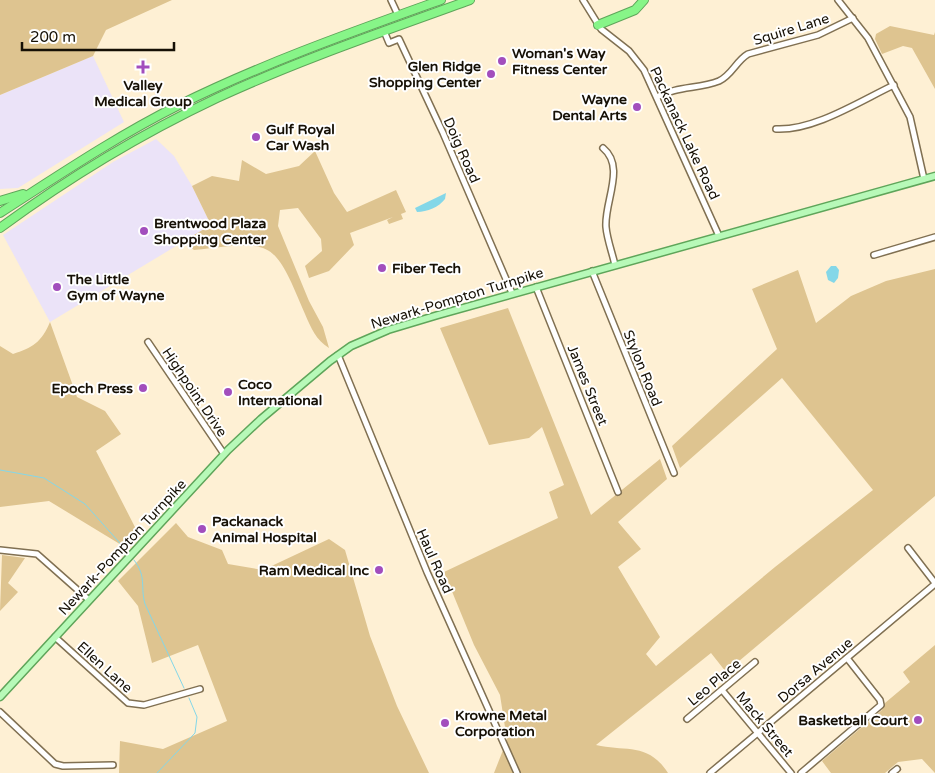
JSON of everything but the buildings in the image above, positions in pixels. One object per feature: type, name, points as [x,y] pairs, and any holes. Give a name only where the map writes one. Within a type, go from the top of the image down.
[{"type":"highway","points":[[2,212],[32,191],[129,132],[211,89],[299,52],[440,0]]},
{"type":"highway","points":[[0,228],[94,165],[200,106],[284,68],[470,0]]},
{"type":"highway","points":[[598,25],[635,10],[644,0]]},
{"type":"highway","points":[[0,200],[32,191]]},
{"type":"main road","name":"Newark-Pompton Turnpike","points":[[1,694],[224,454],[272,410],[338,355],[363,340],[388,330],[536,287],[935,176]]},
{"type":"street","points":[[391,0],[398,15]]},
{"type":"street","name":"Packanack Lake Road","points":[[583,0],[598,25],[635,57],[644,70],[719,236]]},
{"type":"street","points":[[838,0],[868,38],[913,124],[924,179]]},
{"type":"street","name":"Squire Lane","points":[[657,97],[681,88],[718,81],[729,74],[738,61],[748,54],[818,35],[854,18]]},
{"type":"street","name":"Doig Road","points":[[384,31],[389,43],[399,39],[444,133],[512,294]]},
{"type":"street","points":[[776,129],[792,129],[810,124],[894,85]]},
{"type":"street","points":[[603,148],[611,158],[614,171],[606,226],[616,265]]},
{"type":"street","points":[[874,255],[935,237]]},
{"type":"street","name":"Stylon Road","points":[[592,271],[674,473]]},
{"type":"street","name":"James Street","points":[[536,287],[618,492]]},
{"type":"street","name":"Highpoint Drive","points":[[148,342],[224,454]]},
{"type":"street","name":"Haul Road","points":[[338,355],[427,572],[517,773]]},
{"type":"street","points":[[908,548],[935,584]]},
{"type":"street","points":[[0,550],[37,554],[89,600]]},
{"type":"street","name":"Dorsa Avenue","points":[[710,773],[935,584]]},
{"type":"street","name":"Ellen Lane","points":[[55,637],[128,703],[144,705],[200,689]]},
{"type":"street","points":[[801,773],[879,708],[881,702],[847,658]]},
{"type":"street","name":"Leo Place","points":[[687,719],[755,662]]},
{"type":"street","name":"Mack Street","points":[[722,690],[791,773]]},
{"type":"street","points":[[0,712],[59,766],[113,765]]},
{"type":"street","points":[[892,773],[897,769]]},
{"type":"shaded area","points":[[0,0],[172,0],[106,30],[93,56],[0,95]]},
{"type":"shaded area","points":[[890,26],[934,35],[935,32],[935,89],[912,48],[903,46],[882,54],[875,39],[876,34]]},
{"type":"shaded area","points":[[93,56],[124,122],[18,188],[0,189],[0,95]]},
{"type":"shaded area","name":"Brentwood Plaza Shopping Center","points":[[156,139],[174,156],[192,186],[211,225],[50,322],[3,235],[113,162]]},
{"type":"shaded area","points":[[315,151],[334,193],[347,212],[396,190],[406,212],[401,214],[403,219],[389,224],[387,220],[393,217],[350,233],[354,245],[329,271],[309,278],[305,266],[322,251],[321,239],[298,208],[280,210],[278,226],[309,301],[323,327],[329,348],[314,333],[285,271],[277,258],[268,250],[256,246],[241,246],[194,250],[182,242],[211,225],[192,186],[212,176],[239,181],[242,160],[266,174],[299,166]]},
{"type":"shaded area","points":[[935,269],[935,496],[726,672],[711,653],[596,745],[644,752],[660,763],[668,773],[494,773],[507,740],[500,695],[474,645],[444,572],[558,518],[549,492],[564,485],[542,427],[529,438],[489,445],[440,328],[508,308],[591,515],[660,459],[667,479],[618,522],[641,549],[618,567],[660,637],[646,654],[656,666],[775,567],[873,490],[782,378],[680,468],[672,446],[777,349],[752,289],[798,270],[816,323],[851,296],[886,281]]},
{"type":"shaded area","points":[[50,322],[77,397],[105,411],[121,434],[96,451],[137,531],[123,546],[49,501],[0,507],[0,346],[13,354],[26,349],[44,335]]},
{"type":"shaded area","points":[[176,523],[188,537],[222,550],[228,564],[263,570],[329,539],[345,550],[370,636],[397,706],[429,773],[119,773],[120,741],[163,749],[227,721],[198,645],[152,663],[138,606],[118,581]]},
{"type":"shaded area","points":[[2,555],[25,558],[8,583],[18,592],[0,611]]},
{"type":"shaded area","points":[[935,645],[935,773],[922,759],[898,762],[885,773],[831,773],[822,761],[882,710],[885,703],[910,682],[903,672]]},
{"type":"water","points":[[446,193],[445,199],[436,207],[417,212],[415,208]]},
{"type":"water","points":[[831,266],[836,266],[839,270],[838,278],[834,283],[828,280],[826,272]]},
{"type":"waterway","points":[[0,470],[44,478],[85,504],[127,551]]},
{"type":"waterway","points":[[134,560],[142,577],[145,604],[184,688]]},
{"type":"waterway","points":[[157,773],[195,733],[197,717],[189,698]]},
{"type":"place","name":"Woman's Way Fitness Center","points":[[502,61]]},
{"type":"place","name":"Valley Medical Group","points":[[143,67]]},
{"type":"place","name":"Glen Ridge Shopping Center","points":[[491,74]]},
{"type":"place","name":"Wayne Dental Arts","points":[[637,107]]},
{"type":"place","name":"Gulf Royal Car Wash","points":[[256,137]]},
{"type":"place","name":"Brentwood Plaza Shopping Center","points":[[144,231]]},
{"type":"place","name":"Fiber Tech","points":[[382,268]]},
{"type":"place","name":"The Little Gym of Wayne","points":[[57,287]]},
{"type":"place","name":"Epoch Press","points":[[143,388]]},
{"type":"place","name":"Coco International","points":[[228,392]]},
{"type":"place","name":"Packanack Animal Hospital","points":[[202,529]]},
{"type":"place","name":"Ram Medical Inc","points":[[379,570]]},
{"type":"place","name":"Basketball Court","points":[[918,720]]},
{"type":"place","name":"Krowne Metal Corporation","points":[[445,723]]}]
